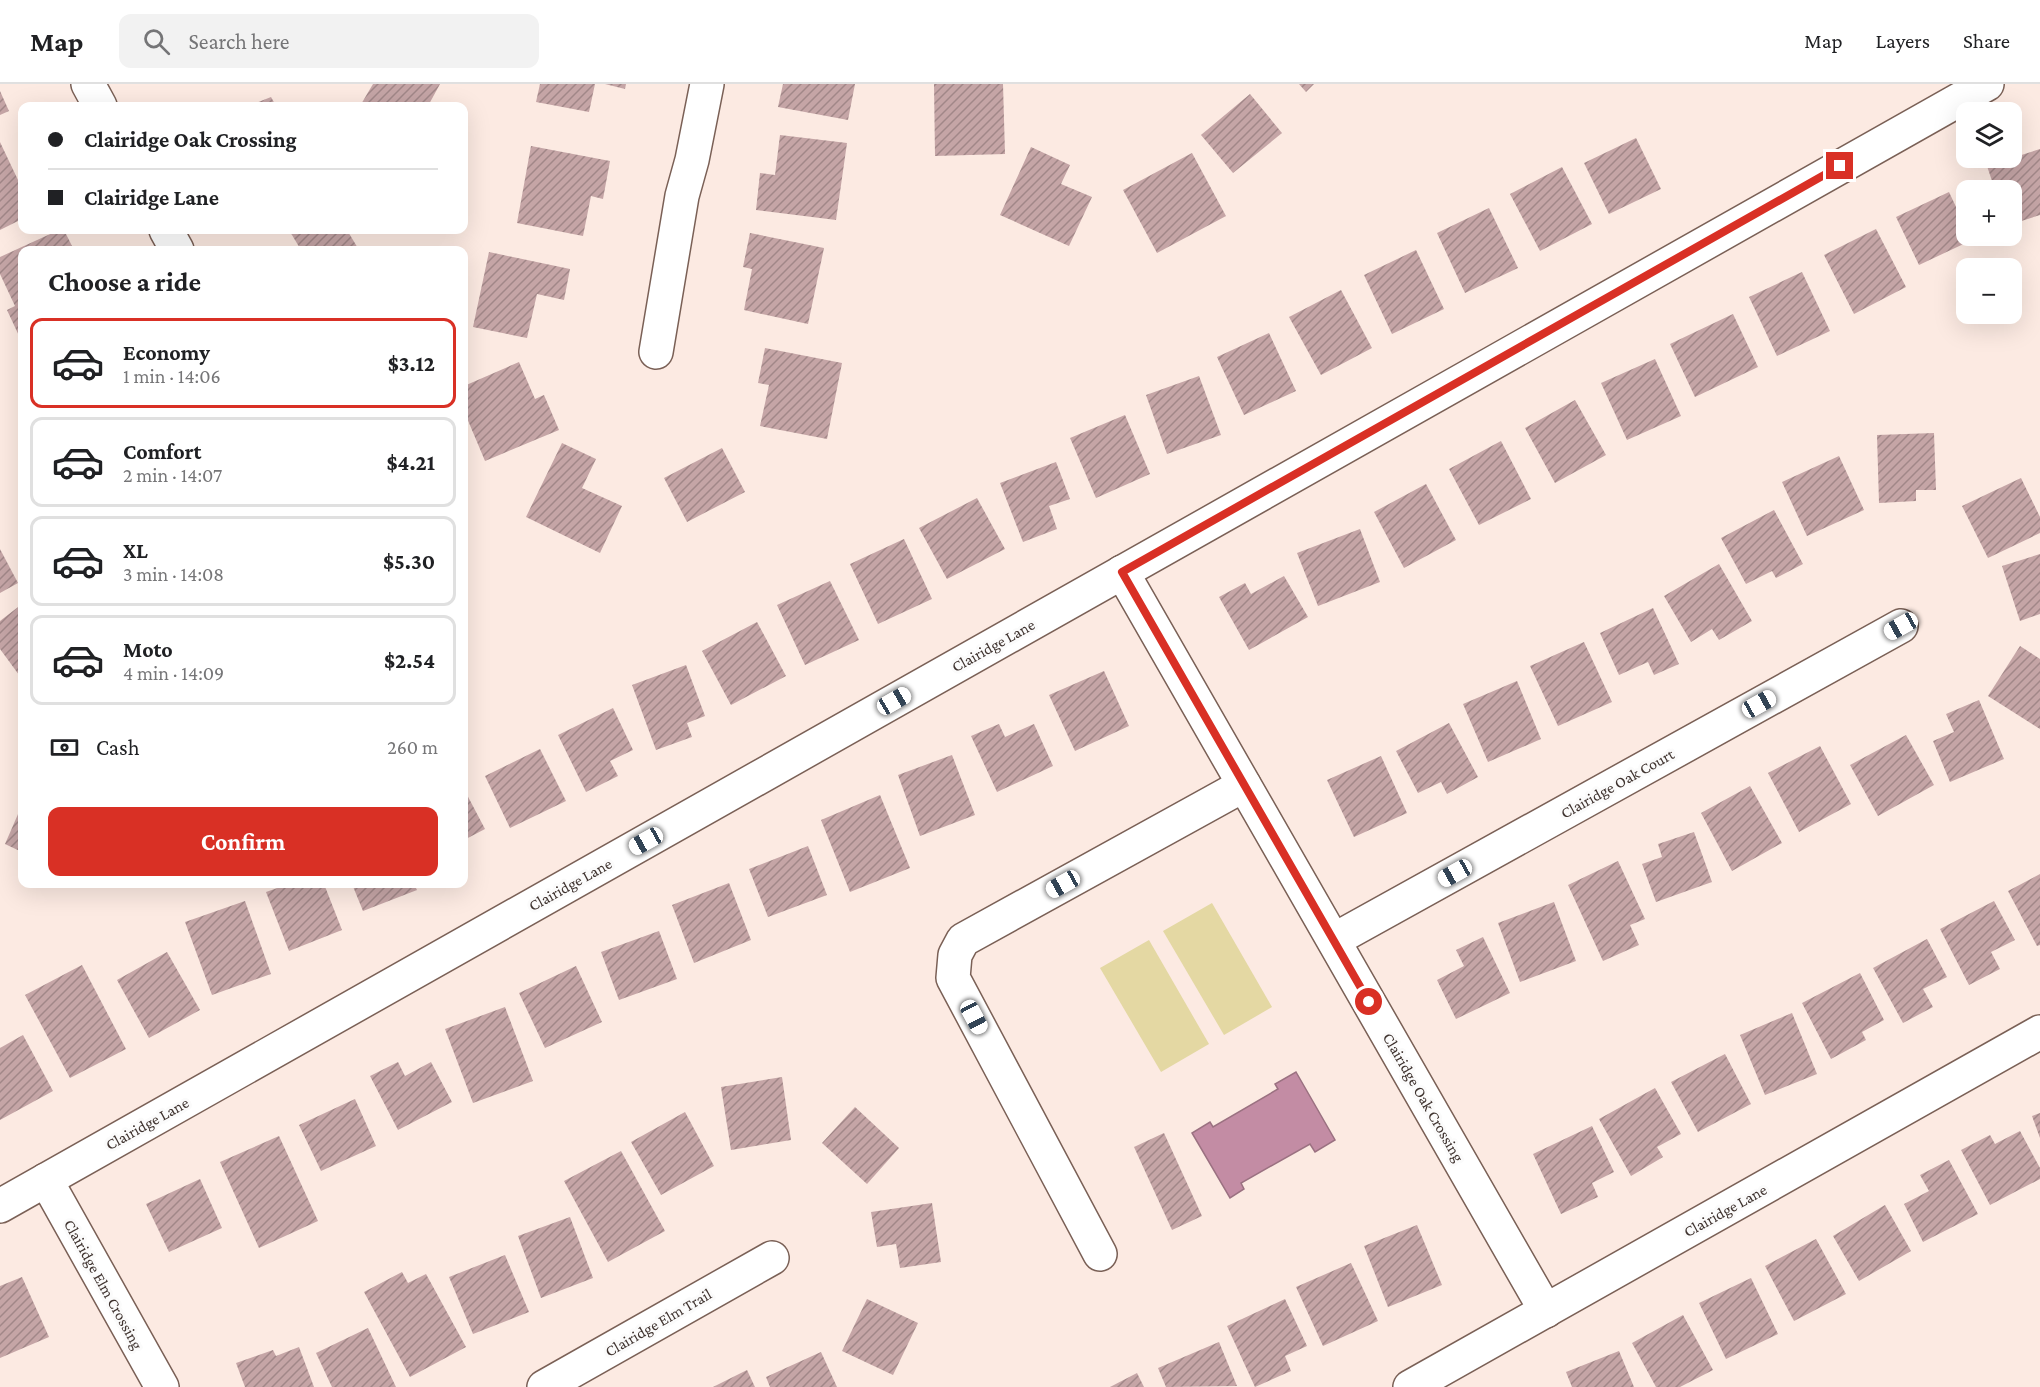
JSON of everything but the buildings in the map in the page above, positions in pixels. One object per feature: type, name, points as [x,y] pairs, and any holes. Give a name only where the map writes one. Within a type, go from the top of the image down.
[{"type":"street","points":[[88,84],[98,102]]},
{"type":"street","points":[[656,352],[682,196],[692,160],[707,84]]},
{"type":"street","name":"Clairidge Lane","points":[[0,1206],[1987,84]]},
{"type":"street","name":"Clairidge Oak Crossing","points":[[1122,572],[1546,1311]]},
{"type":"street","name":"Clairidge Oak Court","points":[[1334,940],[1901,626]]},
{"type":"street","points":[[1100,1254],[953,978],[955,955],[963,940],[1244,785]]},
{"type":"street","name":"Clairidge Lane","points":[[1410,1387],[2040,1032]]},
{"type":"street","name":"Clairidge Elm Crossing","points":[[46,1180],[162,1387]]},
{"type":"street","name":"Clairidge Elm Trail","points":[[544,1387],[772,1258]]},
{"type":"shaded area","points":[[1212,903],[1272,1007],[1224,1035],[1163,931]]},
{"type":"shaded area","points":[[1149,940],[1209,1044],[1161,1072],[1100,968]]},
{"type":"shaded area","points":[[1296,1072],[1335,1140],[1315,1152],[1310,1144],[1241,1183],[1244,1189],[1230,1198],[1192,1133],[1210,1122],[1213,1127],[1278,1089],[1275,1084]]},
{"type":"route","points":[[1369,1002],[1122,572],[1840,166]]}]
